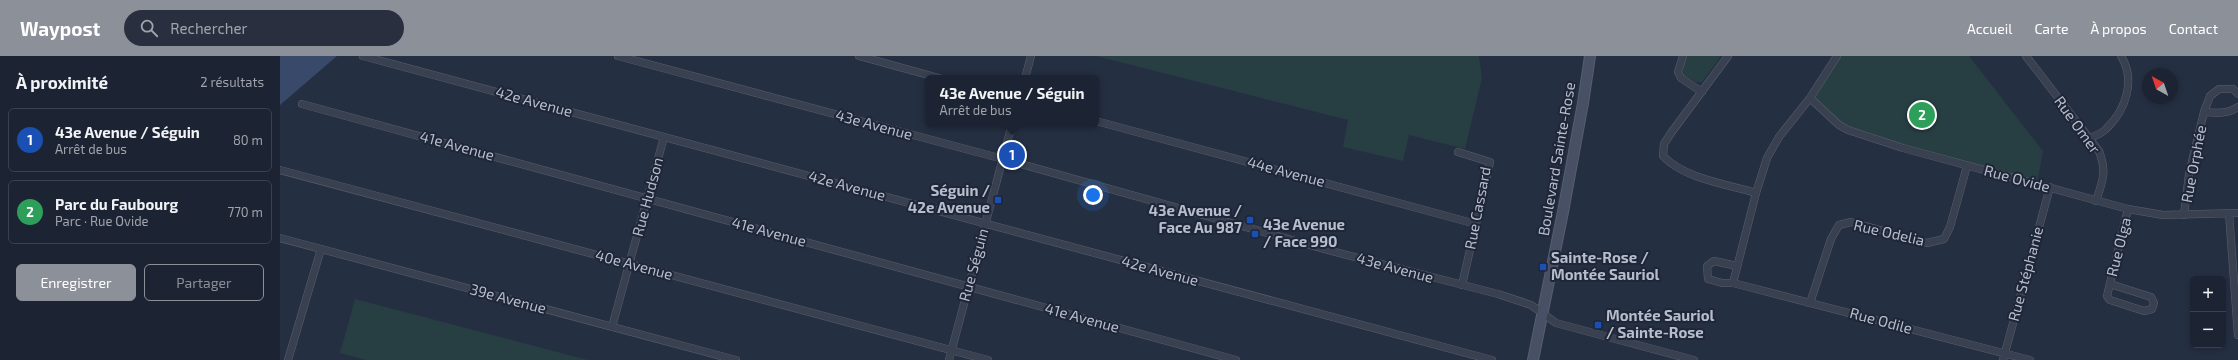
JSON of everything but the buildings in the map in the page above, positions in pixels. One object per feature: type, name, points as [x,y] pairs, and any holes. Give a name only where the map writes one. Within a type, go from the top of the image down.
[{"type":"street","name":"42e Avenue","points":[[364,56],[1492,360]]},
{"type":"street","name":"43e Avenue","points":[[618,56],[1003,159],[1335,252],[1462,285],[1531,305],[1556,323],[1694,360]]},
{"type":"street","points":[[859,56],[928,75]]},
{"type":"street","points":[[1026,75],[1031,56]]},
{"type":"street","name":"Boulevard Sainte-Rose","points":[[1533,360],[1544,314],[1583,103],[1590,56]]},
{"type":"street","points":[[1683,56],[1678,72],[1681,78],[1702,92]]},
{"type":"street","points":[[1728,56],[1671,133],[1664,144],[1663,156],[1672,166],[1686,172],[1756,193]]},
{"type":"street","points":[[1733,283],[1756,193],[1770,153],[1779,137],[1810,98],[1837,56]]},
{"type":"street","name":"Rue Omer","points":[[2026,56],[2090,138],[2098,151],[2103,164],[2104,175],[2096,200]]},
{"type":"street","points":[[2090,138],[2105,130],[2118,114],[2127,94],[2129,73],[2121,56]]},
{"type":"street","name":"Rue Orphée","points":[[2184,215],[2188,174],[2204,112],[2210,96],[2219,89],[2233,89],[2238,94]]},
{"type":"street","name":"Rue Ovide","points":[[1810,98],[1839,125],[1848,130],[1903,148],[1967,166],[2128,209],[2164,215],[2238,213]]},
{"type":"street","name":"41e Avenue","points":[[302,104],[1236,360]]},
{"type":"street","name":"Rue Orphée","points":[[2204,112],[2220,113],[2232,110],[2238,106]]},
{"type":"street","name":"44e Avenue","points":[[1099,122],[1476,224]]},
{"type":"street","name":"Rue Séguin","points":[[949,360],[1011,127]]},
{"type":"street","name":"Rue Hudson","points":[[612,327],[664,137]]},
{"type":"street","name":"Rue Cassard","points":[[1458,152],[1490,162],[1462,285]]},
{"type":"street","name":"Rue Odelia","points":[[1810,303],[1831,239],[1839,225],[1851,222],[1927,243],[1944,239],[1950,227],[1967,166]]},
{"type":"street","name":"40e Avenue","points":[[280,170],[988,360]]},
{"type":"street","name":"Rue Stéphanie","points":[[2004,356],[2050,187]]},
{"type":"street","name":"Rue Olga","points":[[2110,284],[2150,297],[2154,303],[2152,309],[2144,311],[2110,300],[2107,296],[2128,209]]},
{"type":"street","points":[[2229,213],[2238,334]]},
{"type":"street","name":"39e Avenue","points":[[280,238],[736,360]]},
{"type":"street","points":[[288,360],[321,249]]},
{"type":"street","name":"Rue Odile","points":[[1737,266],[1714,261],[1707,266],[1708,279],[1722,283],[1733,283],[1810,303],[2004,356],[2030,360]]},
{"type":"green space","points":[[1096,56],[1479,56],[1482,78],[1465,149],[1409,135],[1403,161],[1343,147],[1348,120]]},
{"type":"green space","points":[[1687,56],[1721,56],[1702,82],[1696,82],[1684,75],[1683,69]]},
{"type":"green space","points":[[1837,56],[1969,56],[2043,151],[2037,184],[1848,130],[1810,98]]},
{"type":"green space","points":[[355,299],[588,360],[366,360],[340,353]]},
{"type":"water","points":[[280,56],[337,56],[280,105]]},
{"type":"place","name":"Parc du Faubourg","points":[[1922,115]]},
{"type":"place","name":"43e Avenue / Séguin","points":[[1012,155]]},
{"type":"place","name":"Séguin / 42e Avenue","points":[[998,200]]},
{"type":"place","name":"43e Avenue / Face Au 987","points":[[1250,220]]},
{"type":"place","name":"43e Avenue / Face 990","points":[[1255,234]]},
{"type":"place","name":"Sainte-Rose / Montée Sauriol","points":[[1543,267]]},
{"type":"place","name":"Montée Sauriol / Sainte-Rose","points":[[1598,325]]}]
